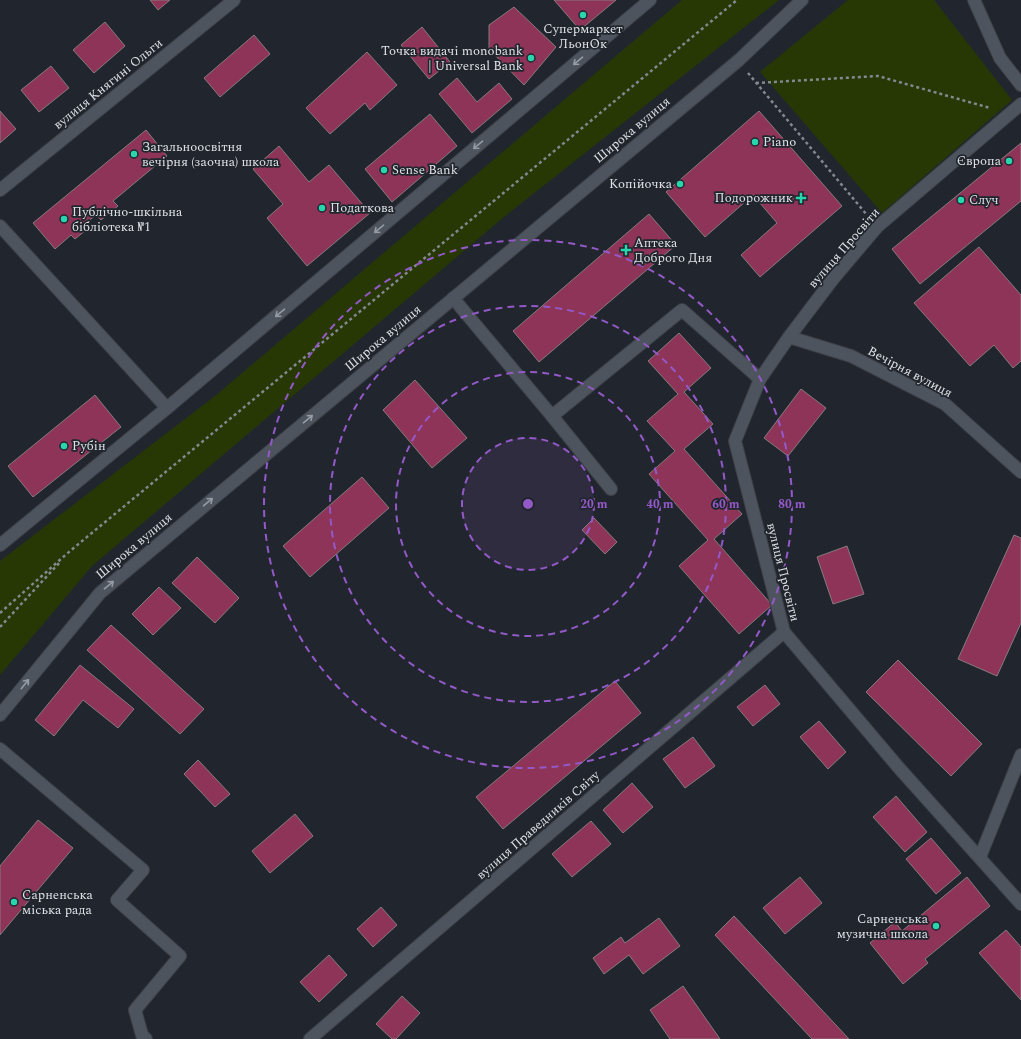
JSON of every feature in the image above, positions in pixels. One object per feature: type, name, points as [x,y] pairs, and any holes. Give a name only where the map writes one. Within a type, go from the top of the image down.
[{"type":"street","name":"вулиця Княгині Ольги","points":[[0,190],[234,0]]},
{"type":"street","points":[[0,545],[167,408],[650,0]]},
{"type":"street","name":"Широка вулиця","points":[[0,715],[100,593],[739,60],[802,0]]},
{"type":"street","points":[[974,0],[1000,58],[1021,85]]},
{"type":"street","name":"вулиця Просвіти","points":[[1021,104],[877,227],[833,279],[789,337],[760,380],[735,441],[784,632],[899,768],[1021,904]]},
{"type":"street","points":[[0,226],[167,408]]},
{"type":"street","points":[[453,298],[552,416],[610,489]]},
{"type":"street","points":[[552,416],[682,310],[760,380]]},
{"type":"street","name":"Вечірня вулиця","points":[[789,337],[851,356],[945,404],[1021,472]]},
{"type":"street","name":"вулиця Праведників Світу","points":[[310,1039],[784,632]]},
{"type":"street","points":[[0,749],[143,870],[117,900],[180,956],[135,1010],[142,1035],[146,1039]]},
{"type":"street","points":[[980,857],[1021,755]]},
{"type":"path","points":[[0,613],[70,551],[737,0]]},
{"type":"path","points":[[739,60],[756,83],[877,227]]},
{"type":"path","points":[[756,83],[878,76],[1010,114]]},
{"type":"path","points":[[0,626],[70,551]]},
{"type":"green space","points":[[682,0],[779,0],[504,217],[92,566],[0,675],[0,561],[215,396]]},
{"type":"green space","points":[[848,0],[934,0],[1012,100],[882,213],[760,72]]},
{"type":"building","points":[[150,0],[170,0],[158,10]]},
{"type":"building","name":"Супермаркет ЛьонОк","points":[[554,0],[616,0],[580,30]]},
{"type":"building","points":[[514,7],[556,47],[524,85],[489,49],[489,25]]},
{"type":"building","points":[[105,22],[125,46],[94,73],[73,50]]},
{"type":"building","points":[[422,27],[450,62],[429,79],[401,45]]},
{"type":"building","points":[[254,35],[270,54],[220,97],[204,78]]},
{"type":"building","points":[[367,52],[397,85],[370,110],[365,103],[330,134],[306,108]]},
{"type":"building","points":[[51,66],[69,88],[39,112],[21,90]]},
{"type":"building","points":[[457,78],[477,102],[499,83],[512,99],[472,133],[439,94]]},
{"type":"building","points":[[0,111],[16,129],[0,143]]},
{"type":"building","points":[[759,111],[842,206],[760,277],[741,255],[777,223],[753,195],[705,237],[666,192]]},
{"type":"building","points":[[430,114],[457,146],[392,202],[365,169]]},
{"type":"building","points":[[146,130],[167,156],[113,201],[118,206],[101,220],[96,215],[82,226],[86,230],[75,239],[71,235],[55,249],[33,223]]},
{"type":"building","points":[[1021,143],[1021,201],[920,284],[892,249]]},
{"type":"building","name":"Податкова","points":[[279,146],[309,182],[329,165],[370,213],[307,266],[267,218],[283,204],[253,169]]},
{"type":"building","points":[[649,214],[676,245],[539,362],[513,331]]},
{"type":"building","points":[[979,247],[1021,295],[1021,361],[1013,368],[994,345],[970,366],[914,303]]},
{"type":"building","points":[[679,333],[711,368],[684,392],[713,424],[684,449],[742,514],[714,539],[772,605],[739,634],[679,566],[708,540],[649,474],[675,451],[647,421],[678,394],[648,361]]},
{"type":"building","points":[[415,380],[467,438],[432,468],[383,410]]},
{"type":"building","points":[[801,389],[826,408],[788,456],[764,438]]},
{"type":"building","name":"Рубін","points":[[95,395],[121,427],[33,497],[8,466]]},
{"type":"building","points":[[362,477],[389,508],[310,577],[283,546]]},
{"type":"building","points":[[594,518],[617,542],[605,554],[582,530]]},
{"type":"building","points":[[1014,535],[1021,538],[1021,623],[997,676],[958,659]]},
{"type":"building","points":[[847,546],[864,594],[833,604],[817,557]]},
{"type":"building","points":[[197,557],[239,598],[215,623],[172,583]]},
{"type":"building","points":[[159,587],[181,608],[153,635],[132,614]]},
{"type":"building","points":[[111,625],[204,709],[180,734],[87,650]]},
{"type":"building","points":[[898,660],[982,744],[951,776],[866,692]]},
{"type":"building","points":[[80,665],[134,709],[118,728],[83,700],[54,736],[35,720]]},
{"type":"building","points":[[615,681],[641,713],[503,829],[476,797]]},
{"type":"building","points":[[765,685],[780,704],[753,726],[737,707]]},
{"type":"building","points":[[819,721],[846,752],[828,769],[800,737]]},
{"type":"building","points":[[693,737],[715,766],[685,788],[663,759]]},
{"type":"building","points":[[198,760],[230,794],[215,807],[184,774]]},
{"type":"building","points":[[632,783],[653,807],[623,833],[603,810]]},
{"type":"building","points":[[896,796],[927,832],[905,852],[873,817]]},
{"type":"building","points":[[295,814],[313,836],[270,873],[252,851]]},
{"type":"building","name":"Сарненська міська рада","points":[[38,820],[73,848],[0,935],[0,866]]},
{"type":"building","points":[[591,821],[611,844],[572,877],[552,854]]},
{"type":"building","points":[[931,838],[961,873],[936,894],[906,859]]},
{"type":"building","points":[[800,877],[822,903],[785,934],[763,908]]},
{"type":"building","name":"Сарненська музична школа","points":[[967,877],[990,906],[925,959],[928,963],[903,984],[870,943],[895,922],[902,931]]},
{"type":"building","points":[[381,907],[397,925],[373,947],[357,929]]},
{"type":"building","points":[[734,916],[849,1039],[812,1039],[715,935]]},
{"type":"building","points":[[659,918],[680,946],[643,974],[629,955],[604,974],[593,958],[621,937],[625,943]]},
{"type":"building","points":[[1006,930],[1021,947],[1021,1000],[979,953]]},
{"type":"building","points":[[329,955],[347,975],[319,1002],[300,982]]},
{"type":"building","points":[[683,986],[720,1039],[670,1039],[650,1010]]},
{"type":"building","points":[[402,996],[420,1013],[396,1039],[392,1039],[376,1024]]},
{"type":"place","name":"Супермаркет ЛьонОк","points":[[583,15]]},
{"type":"place","name":"Точка видачі monobank | Universal Bank","points":[[531,58]]},
{"type":"place","name":"Piano","points":[[755,142]]},
{"type":"place","name":"Загальноосвітня вечірня (заочна) школа","points":[[134,154]]},
{"type":"place","name":"Європа","points":[[1009,161]]},
{"type":"place","name":"Sense Bank","points":[[384,170]]},
{"type":"place","name":"Копійочка","points":[[680,184]]},
{"type":"place","name":"Подорожник","points":[[801,198]]},
{"type":"place","name":"Случ","points":[[961,200]]},
{"type":"place","name":"Податкова","points":[[322,208]]},
{"type":"place","name":"Публічно-шкільна бібліотека №1","points":[[64,219]]},
{"type":"place","name":"Аптека Доброго Дня","points":[[626,250]]},
{"type":"place","name":"Рубін","points":[[64,446]]},
{"type":"place","name":"Сарненська міська рада","points":[[14,902]]},
{"type":"place","name":"Сарненська музична школа","points":[[936,926]]}]
